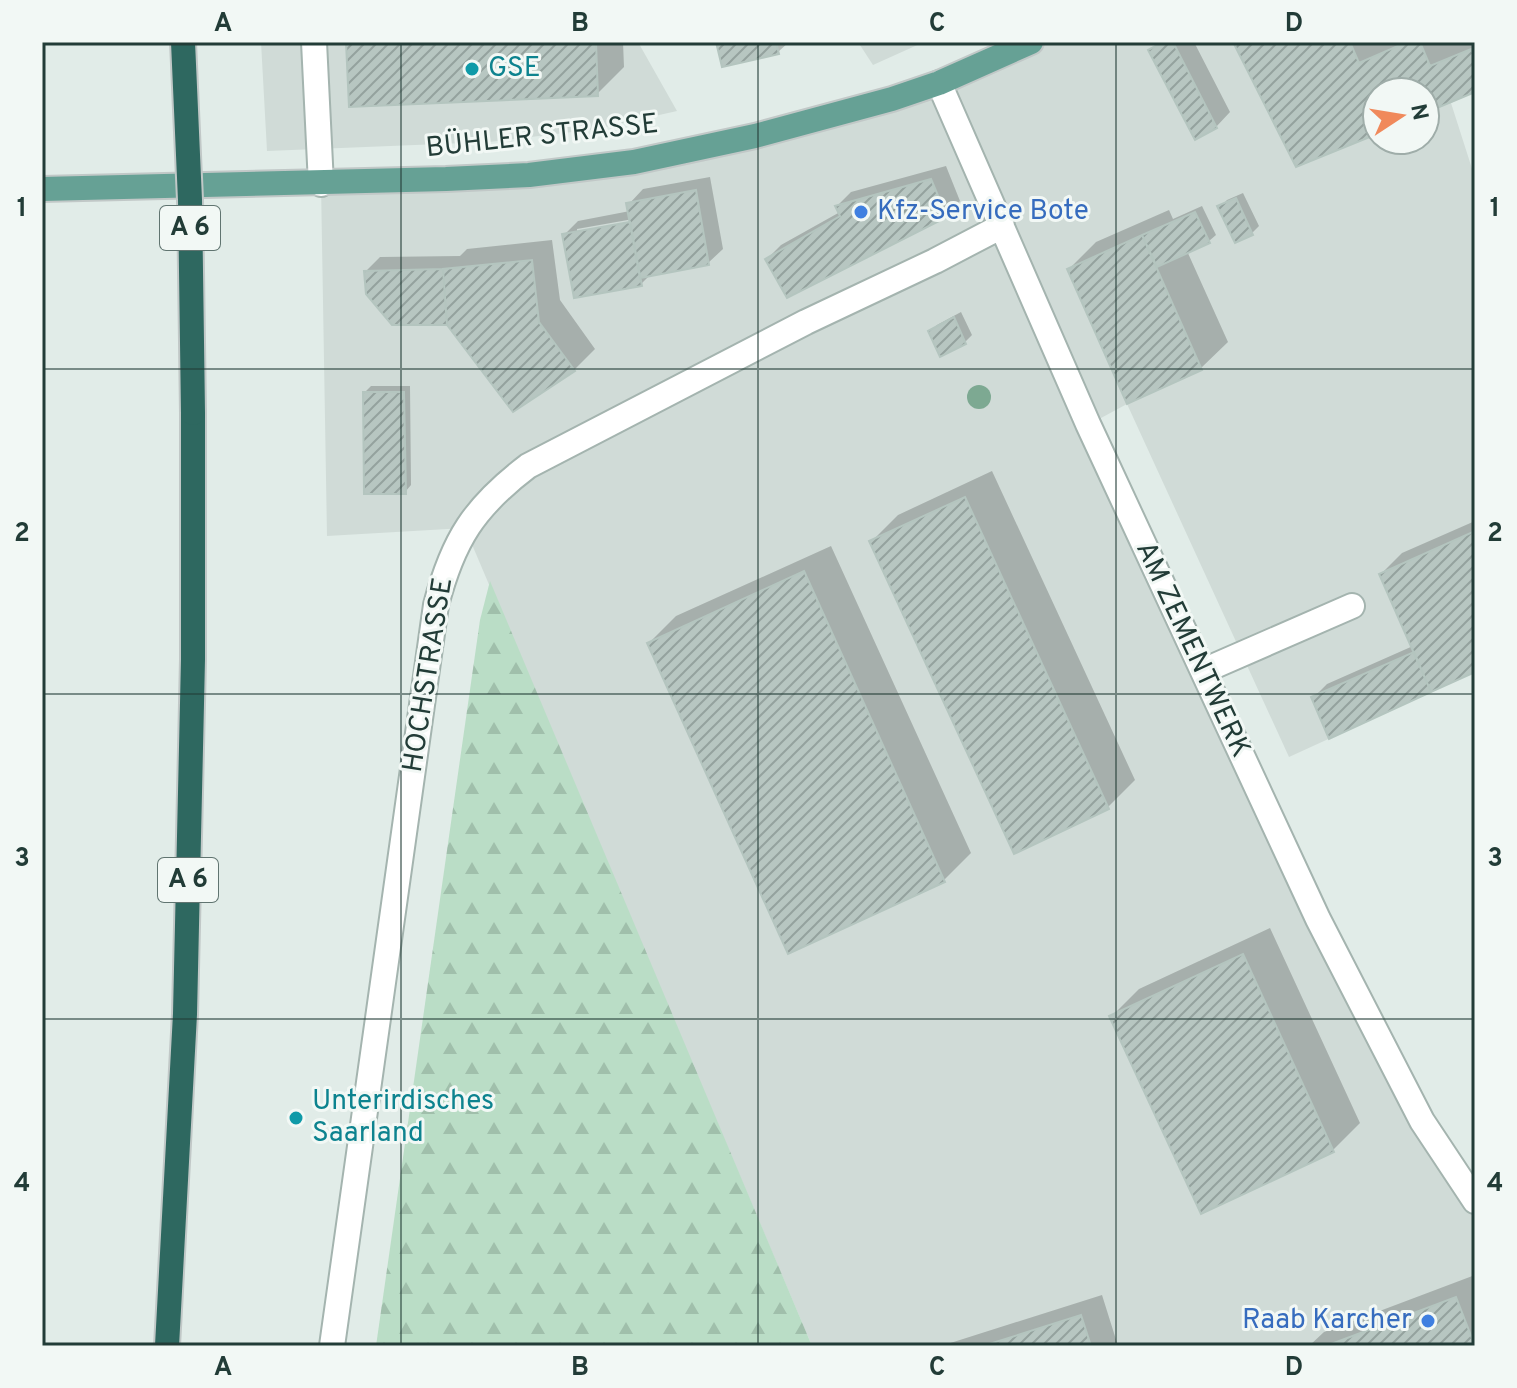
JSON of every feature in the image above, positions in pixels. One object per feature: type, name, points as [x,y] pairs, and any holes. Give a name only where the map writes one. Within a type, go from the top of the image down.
[{"type":"highway","name":"A 6","points":[[167,1346],[185,1014],[193,659],[190,200],[183,42]]},
{"type":"main road","name":"BÜHLER STRASSE","points":[[42,189],[321,184],[529,175],[634,162],[768,133],[939,83],[1031,42]]},
{"type":"street","points":[[314,42],[321,184]]},
{"type":"street","name":"AM ZEMENTWERK","points":[[939,83],[1088,424],[1318,919],[1422,1121],[1475,1201]]},
{"type":"street","name":"HOCHSTRASSE","points":[[332,1346],[436,605],[446,566],[465,527],[501,487],[528,466],[806,322],[1002,226]]},
{"type":"street","points":[[1203,671],[1352,606]]},
{"type":"shaded area","points":[[261,42],[638,42],[677,111],[597,129],[489,142],[267,151]]},
{"type":"shaded area","points":[[858,42],[924,42],[873,65]]},
{"type":"shaded area","points":[[1031,42],[1475,42],[1475,92],[1451,103],[1475,178],[1475,672],[1289,757],[1127,404],[1088,425],[1203,671],[1475,1201],[1475,1346],[812,1346],[465,528],[327,536],[321,184],[446,179],[755,136]]},
{"type":"green space","points":[[490,581],[812,1346],[376,1346],[480,620]]},
{"type":"building","name":"GSE","points":[[346,42],[596,42],[598,96],[349,107]]},
{"type":"building","points":[[716,42],[776,42],[779,54],[722,67]]},
{"type":"building","points":[[1163,42],[1173,42],[1217,128],[1195,140],[1148,50]]},
{"type":"building","points":[[1233,42],[1350,42],[1359,63],[1407,42],[1420,42],[1430,66],[1471,49],[1475,58],[1475,92],[1441,106],[1441,76],[1361,76],[1361,141],[1296,167]]},
{"type":"building","points":[[931,179],[947,217],[787,298],[765,259],[840,216],[835,206]]},
{"type":"building","points":[[696,190],[709,265],[640,278],[626,203]]},
{"type":"building","points":[[1236,198],[1253,235],[1235,243],[1217,206]]},
{"type":"building","points":[[1195,212],[1210,243],[1157,267],[1142,235]]},
{"type":"building","points":[[630,222],[642,286],[574,298],[562,234]]},
{"type":"building","points":[[1142,235],[1202,370],[1127,404],[1067,269]]},
{"type":"building","points":[[532,260],[539,322],[575,371],[513,412],[447,325],[443,269]]},
{"type":"building","points":[[443,269],[447,325],[392,325],[366,294],[364,271]]},
{"type":"building","points":[[954,317],[966,344],[940,357],[928,331]]},
{"type":"building","points":[[363,392],[404,392],[406,494],[364,494]]},
{"type":"building","points":[[965,497],[1109,809],[1014,854],[869,541]]},
{"type":"building","points":[[1475,531],[1475,672],[1431,692],[1379,574]]},
{"type":"building","points":[[804,571],[945,882],[788,954],[647,643]]},
{"type":"building","points":[[1414,652],[1431,692],[1329,739],[1311,697]]},
{"type":"building","points":[[1243,954],[1334,1152],[1201,1214],[1109,1016]]},
{"type":"building","name":"Raab Karcher","points":[[1456,1297],[1475,1346],[1326,1346]]},
{"type":"building","points":[[1081,1315],[1091,1346],[983,1346]]},
{"type":"place","name":"GSE","points":[[472,69]]},
{"type":"place","name":"Kfz-Service Bote","points":[[861,212]]},
{"type":"place","name":"Unterirdisches Saarland","points":[[296,1118]]},
{"type":"place","name":"Raab Karcher","points":[[1428,1321]]}]
